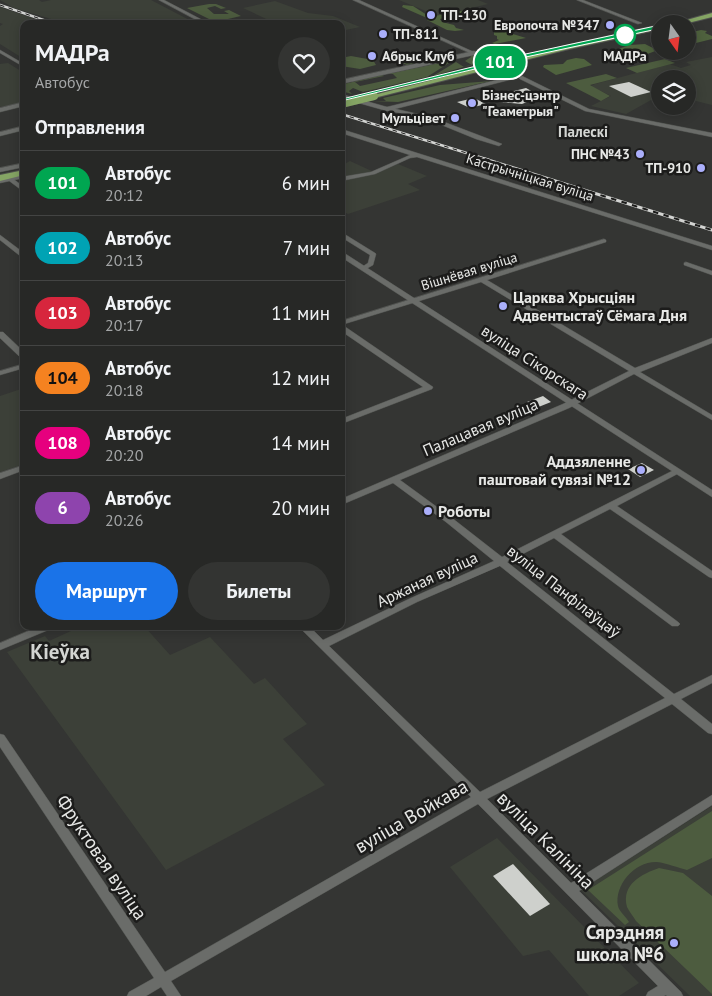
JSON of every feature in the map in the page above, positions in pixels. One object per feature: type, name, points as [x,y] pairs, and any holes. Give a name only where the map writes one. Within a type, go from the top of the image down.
[{"type":"main road","points":[[696,19],[712,15]]},
{"type":"main road","points":[[345,103],[523,58],[651,29]]},
{"type":"main road","points":[[345,99],[371,95]]},
{"type":"main road","points":[[0,178],[20,173]]},
{"type":"street","points":[[160,0],[200,20]]},
{"type":"street","points":[[355,0],[481,56],[523,58]]},
{"type":"street","points":[[578,0],[640,23]]},
{"type":"street","points":[[0,51],[20,64]]},
{"type":"street","points":[[345,81],[474,53]]},
{"type":"street","points":[[481,56],[486,62],[482,68],[517,76],[587,110],[712,136]]},
{"type":"street","points":[[517,76],[512,69],[513,66],[523,58]]},
{"type":"street","points":[[387,109],[517,76]]},
{"type":"street","points":[[345,97],[429,118],[498,144]]},
{"type":"street","points":[[0,110],[20,105]]},
{"type":"street","points":[[0,134],[20,129]]},
{"type":"street","name":"Кастрычніцкая вуліца","points":[[345,132],[712,248]]},
{"type":"street","points":[[345,178],[373,173],[408,157],[417,155]]},
{"type":"street","points":[[0,170],[20,166]]},
{"type":"street","points":[[0,178],[10,179],[20,174]]},
{"type":"street","points":[[10,179],[20,187]]},
{"type":"street","points":[[345,236],[373,254],[371,264],[364,268]]},
{"type":"street","points":[[0,237],[20,254]]},
{"type":"street","name":"Вішнёвая вуліца","points":[[345,321],[415,301],[604,241]]},
{"type":"street","name":"вуліца Сікорскага","points":[[345,256],[568,405],[712,494]]},
{"type":"street","points":[[686,264],[712,273]]},
{"type":"street","points":[[483,280],[712,418]]},
{"type":"street","points":[[345,331],[429,387],[345,420]]},
{"type":"street","points":[[0,334],[20,352]]},
{"type":"street","name":"Палацавая вуліца","points":[[345,500],[568,405],[635,371],[712,340]]},
{"type":"street","points":[[0,373],[20,367]]},
{"type":"street","points":[[0,476],[20,468]]},
{"type":"street","name":"Аржаная вуліца","points":[[322,644],[500,562],[677,472]]},
{"type":"street","name":"вуліца Панфілаўцаў","points":[[394,480],[449,520],[712,730]]},
{"type":"street","points":[[611,506],[712,575]]},
{"type":"street","points":[[555,534],[675,624]]},
{"type":"street","points":[[0,648],[41,630]]},
{"type":"street","name":"вуліца Калініна","points":[[307,630],[672,991]]},
{"type":"street","name":"вуліца Войкава","points":[[134,996],[479,798],[712,679]]},
{"type":"street","name":"Фруктовая вуліца","points":[[0,738],[174,996]]},
{"type":"street","points":[[570,890],[712,799]]},
{"type":"street","points":[[653,996],[672,991]]},
{"type":"shaded area","points":[[0,0],[39,0],[42,2],[51,0],[151,0],[189,20],[54,20],[14,8]]},
{"type":"shaded area","points":[[399,0],[478,0],[488,4],[438,16]]},
{"type":"shaded area","points":[[275,1],[308,13],[333,16],[343,20],[268,20],[243,8]]},
{"type":"shaded area","points":[[0,7],[38,20],[20,20],[20,56],[0,44],[0,26],[3,24],[0,23]]},
{"type":"shaded area","points":[[345,21],[360,27],[345,30]]},
{"type":"shaded area","points":[[712,57],[712,105],[696,101],[696,70],[651,70],[651,100],[626,114],[591,106],[611,96],[591,86],[595,84],[670,64],[681,68],[691,65],[686,62]]},
{"type":"shaded area","points":[[8,63],[20,70],[20,104],[0,107],[0,64]]},
{"type":"shaded area","points":[[350,161],[376,173],[398,164],[427,176],[408,184],[420,190],[348,214],[345,212],[345,164]]},
{"type":"shaded area","points":[[20,389],[20,465],[0,472],[0,396]]},
{"type":"shaded area","points":[[73,630],[148,630],[170,655],[210,637],[254,684],[265,678],[307,724],[283,739],[325,785],[166,870],[7,652],[45,636],[49,641]]},
{"type":"shaded area","name":"Сярэдняя школа №6","points":[[712,806],[712,996],[690,996],[581,890]]},
{"type":"shaded area","points":[[497,838],[639,983],[619,996],[589,996],[549,950],[523,956],[450,867]]},
{"type":"green space","points":[[216,4],[226,8],[221,9],[215,6],[207,8],[214,14],[229,14],[224,11],[229,10],[241,16],[224,20],[211,20],[187,8]]},
{"type":"green space","points":[[403,5],[413,6],[430,17],[475,8],[474,10],[440,19],[442,22],[464,30],[455,31],[447,30],[427,20],[427,18],[402,7]]},
{"type":"green space","points":[[494,28],[526,38],[495,44],[492,43],[499,40],[494,35]]},
{"type":"green space","points":[[696,31],[707,31],[705,33],[712,36],[712,39],[696,43]]},
{"type":"green space","points":[[645,44],[651,47],[651,53],[621,60],[606,53],[630,45]]},
{"type":"green space","points":[[470,55],[481,57],[484,61],[471,65],[465,61],[471,57]]},
{"type":"green space","points":[[351,56],[373,60],[376,65],[360,69],[345,67],[345,57]]},
{"type":"green space","points":[[402,56],[439,58],[407,65],[392,58]]},
{"type":"green space","points":[[584,59],[592,65],[556,75],[543,67],[544,65],[563,64],[567,60]]},
{"type":"green space","points":[[661,60],[675,63],[637,73],[626,68]]},
{"type":"green space","points":[[452,61],[427,77],[363,92],[353,88],[349,91],[352,94],[345,92],[345,84],[382,75],[384,76],[355,82],[360,86],[397,78],[393,74],[387,74]]},
{"type":"green space","points":[[456,62],[464,67],[433,76]]},
{"type":"green space","points":[[606,74],[617,78],[590,85],[610,96],[601,101],[566,83]]},
{"type":"green space","points":[[491,81],[398,102],[372,101],[386,101],[383,98],[440,85]]},
{"type":"green space","points":[[712,811],[712,858],[687,870],[657,862],[649,863],[634,870],[619,890],[618,906],[629,922],[625,925],[588,890]]},
{"type":"green space","points":[[659,868],[683,873],[712,896],[712,994],[636,921],[627,907],[627,892],[634,881],[646,873]]},
{"type":"building","points":[[629,82],[651,92],[631,97],[609,86]]},
{"type":"building","points":[[526,88],[546,99],[532,100],[522,104],[499,102],[502,94]]},
{"type":"building","name":"Бізнес-цэнтр \"Геаметрыя\"","points":[[474,98],[486,104],[470,108],[457,102]]},
{"type":"building","points":[[543,396],[551,402],[536,408],[527,402]]},
{"type":"building","name":"Аддзяленне паштовай сувязі №12","points":[[642,463],[654,470],[640,477],[628,469]]},
{"type":"building","points":[[513,864],[550,904],[530,916],[493,876]]},
{"type":"railway","points":[[0,5],[43,20]]},
{"type":"railway","points":[[345,115],[489,160]]},
{"type":"railway","points":[[485,159],[712,230]]},
{"type":"bus line","name":"101","points":[[345,99],[521,57],[651,29]]},
{"type":"place","name":"ТП-130","points":[[431,15]]},
{"type":"place","name":"Европочта №347","points":[[610,25]]},
{"type":"place","name":"ТП-811","points":[[383,34]]},
{"type":"place","name":"МАДРа","points":[[625,35]]},
{"type":"place","name":"Абрыс Клуб","points":[[372,56]]},
{"type":"place","name":"Бізнес-цэнтр \"Геаметрыя\"","points":[[472,103]]},
{"type":"place","name":"Мульцівет","points":[[455,118]]},
{"type":"place","name":"ПНС №43","points":[[640,154]]},
{"type":"place","name":"ТП-910","points":[[701,168]]},
{"type":"place","name":"Царква Хрысціян Адвентыстаў Сёмага Дня","points":[[503,306]]},
{"type":"place","name":"Аддзяленне паштовай сувязі №12","points":[[641,470]]},
{"type":"place","name":"Роботы","points":[[428,511]]},
{"type":"place","name":"Сярэдняя школа №6","points":[[674,943]]},
{"type":"district","name":"Палескі","points":[[583,132]]},
{"type":"district","name":"Кіеўка","points":[[60,652]]}]
